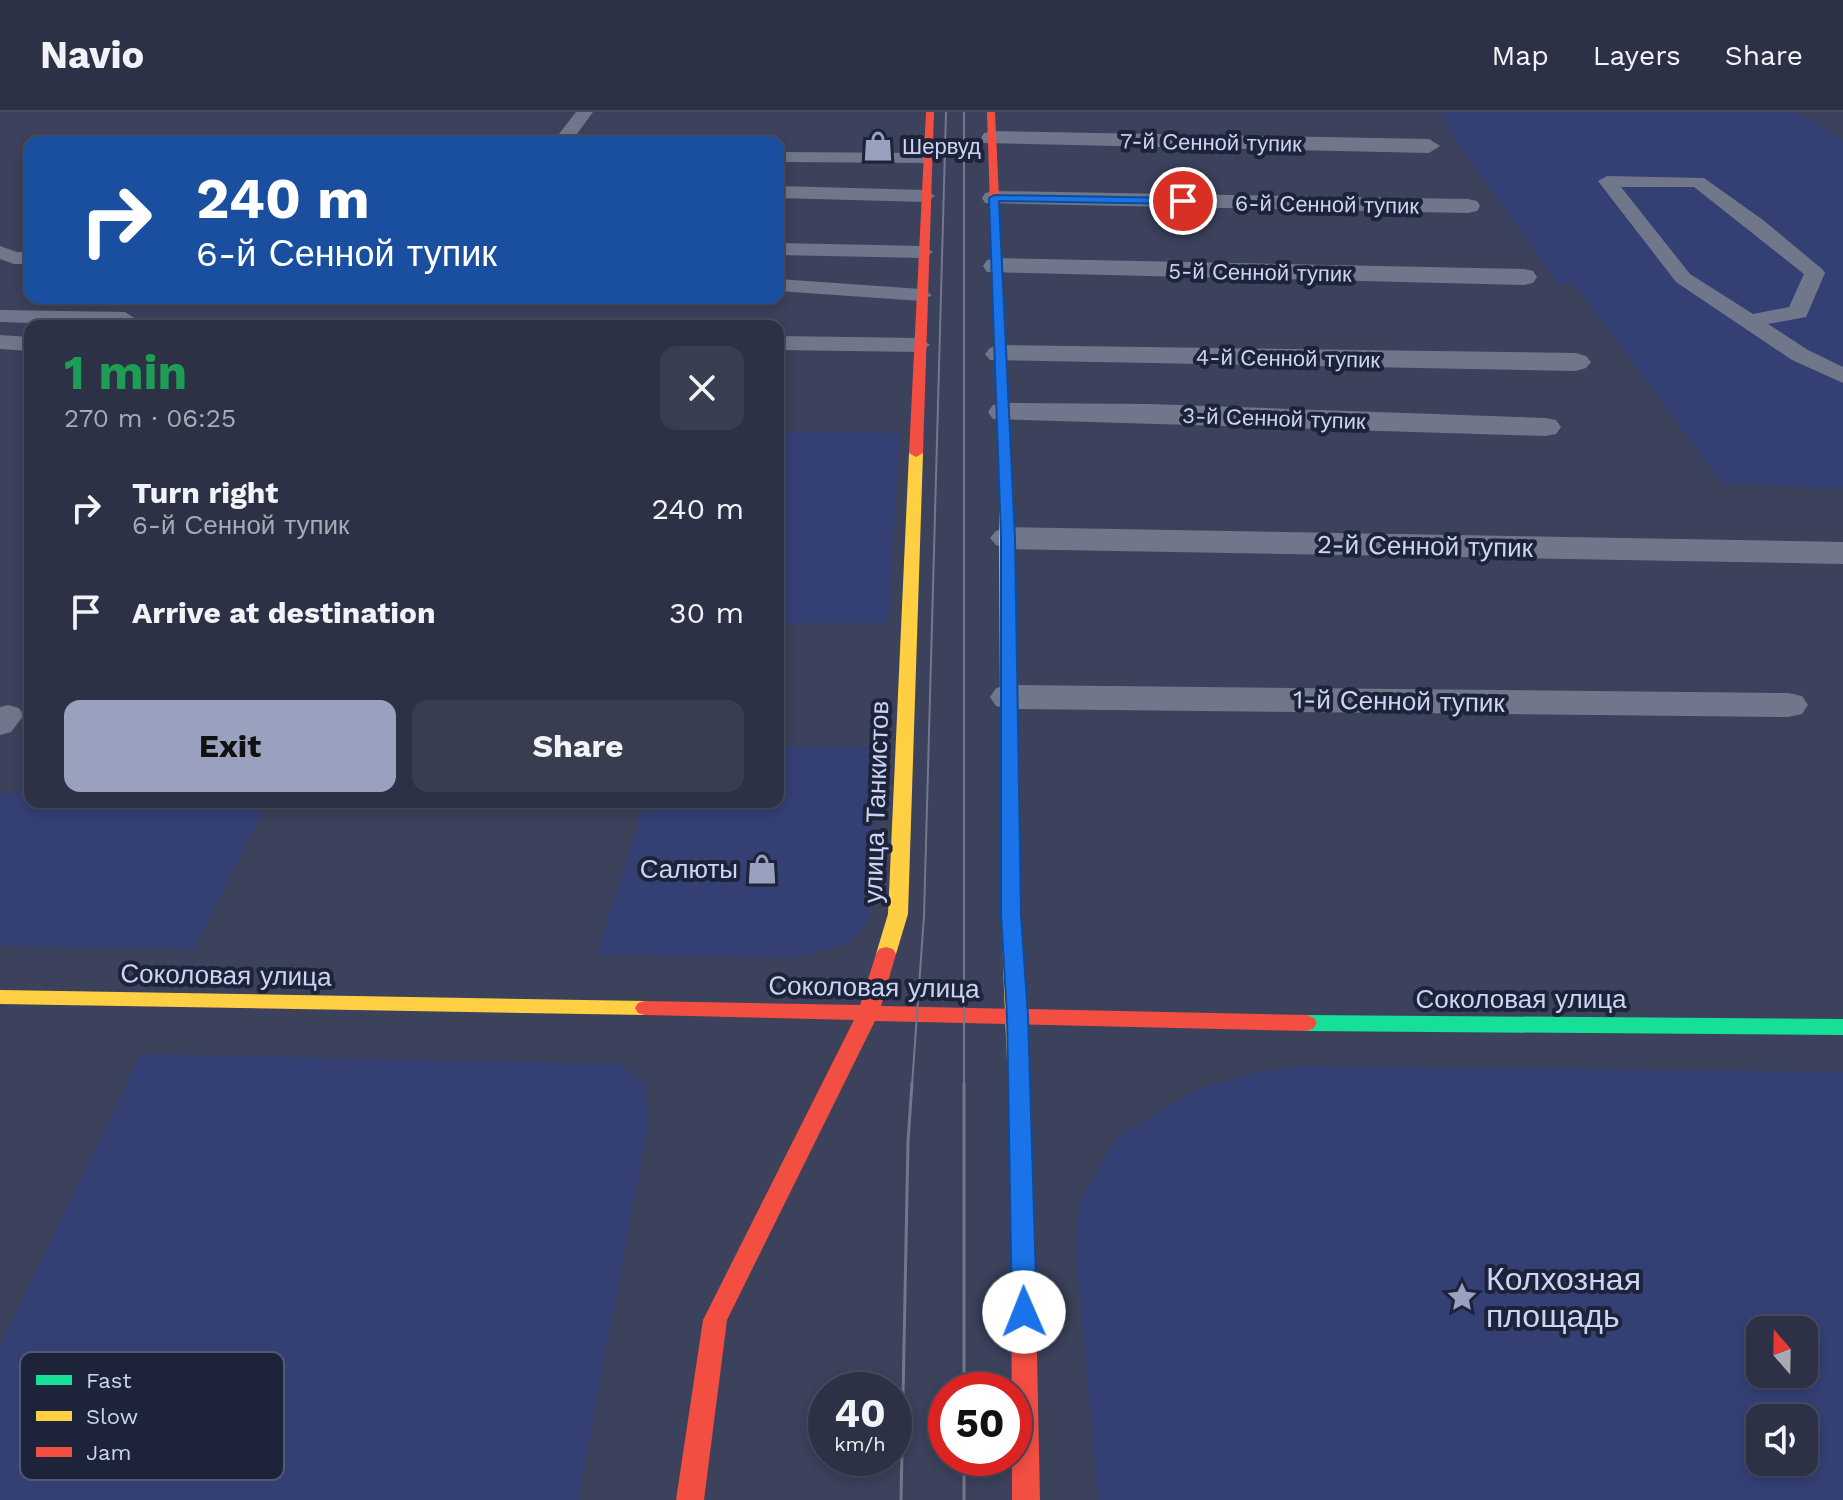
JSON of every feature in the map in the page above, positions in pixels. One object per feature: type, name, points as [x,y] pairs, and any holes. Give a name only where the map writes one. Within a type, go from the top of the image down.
[{"type":"main road","name":"улица Танкистов","points":[[690,1500],[715,1320],[868,1014],[898,914],[930,112]]},
{"type":"main road","points":[[991,112],[1008,538],[1011,915],[1018,1016],[1026,1500]]},
{"type":"main road","name":"Соколовая улица","points":[[0,997],[1237,1023],[1843,1027]]},
{"type":"street","name":"7-й Сенной тупик","points":[[992,138],[1429,146]]},
{"type":"street","name":"6-й Сенной тупик","points":[[994,198],[1468,206]]},
{"type":"street","name":"5-й Сенной тупик","points":[[996,266],[1524,277]]},
{"type":"street","name":"4-й Сенной тупик","points":[[1000,354],[1576,362]]},
{"type":"street","name":"3-й Сенной тупик","points":[[1004,412],[1149,413],[1545,427]]},
{"type":"street","name":"2-й Сенной тупик","points":[[1008,538],[1843,553]]},
{"type":"street","name":"1-й Сенной тупик","points":[[1010,697],[1788,705]]},
{"type":"lane","points":[[569,136],[585,112]]},
{"type":"lane","points":[[784,157],[930,158]]},
{"type":"lane","points":[[1751,321],[1798,312],[1815,273],[1756,224],[1698,182],[1607,181],[1683,278],[1800,355],[1843,376]]},
{"type":"lane","points":[[784,192],[925,202]]},
{"type":"lane","points":[[784,208],[925,202]]},
{"type":"lane","points":[[784,249],[923,252]]},
{"type":"lane","points":[[0,252],[14,258],[24,258]]},
{"type":"lane","points":[[784,285],[921,295]]},
{"type":"lane","points":[[0,316],[125,319]]},
{"type":"lane","points":[[0,342],[24,344]]},
{"type":"lane","points":[[784,343],[919,345]]},
{"type":"shaded area","points":[[1442,112],[1789,112],[1803,115],[1843,141],[1843,489],[1722,483],[1575,285],[1559,285],[1445,125],[1450,124]]},
{"type":"shaded area","points":[[784,432],[900,433],[888,623],[784,623]]},
{"type":"shaded area","points":[[784,746],[880,747],[869,920],[850,943],[794,958],[596,955],[643,808],[784,808]]},
{"type":"shaded area","points":[[0,793],[24,793],[24,808],[264,808],[194,949],[0,946]]},
{"type":"shaded area","points":[[141,1054],[619,1064],[645,1083],[649,1120],[578,1500],[0,1500],[0,1346]]},
{"type":"shaded area","name":"Колхозная площадь","points":[[1298,1066],[1843,1072],[1843,1500],[1098,1500],[1077,1263],[1079,1203],[1116,1138],[1198,1089],[1255,1073]]},
{"type":"tram line","points":[[912,1085],[924,916],[946,112]]},
{"type":"tram line","points":[[964,112],[964,1372]]},
{"type":"tram line","points":[[901,1500],[908,1142],[912,1083]]},
{"type":"tram line","points":[[964,1476],[964,1500]]},
{"type":"traffic: fast","points":[[1307,1023],[1843,1027]]},
{"type":"traffic: slow","points":[[886,954],[898,914],[916,453]]},
{"type":"traffic: slow","points":[[1006,496],[1011,915],[1022,1160]]},
{"type":"traffic: slow","points":[[0,997],[645,1008]]},
{"type":"traffic: jam","points":[[916,453],[930,112]]},
{"type":"traffic: jam","points":[[991,112],[1006,496]]},
{"type":"traffic: jam","points":[[690,1500],[715,1320],[868,1014],[886,954]]},
{"type":"traffic: jam","points":[[645,1008],[1307,1023]]},
{"type":"traffic: jam","points":[[1022,1160],[1026,1500]]},
{"type":"place","name":"Шервуд","points":[[878,146]]},
{"type":"place","name":"Салюты","points":[[762,869]]},
{"type":"place","name":"Колхозная площадь","points":[[1462,1297]]},
{"type":"route","points":[[1024,1312],[1018,1016],[1011,915],[1008,538],[994,198],[1183,201]]}]
